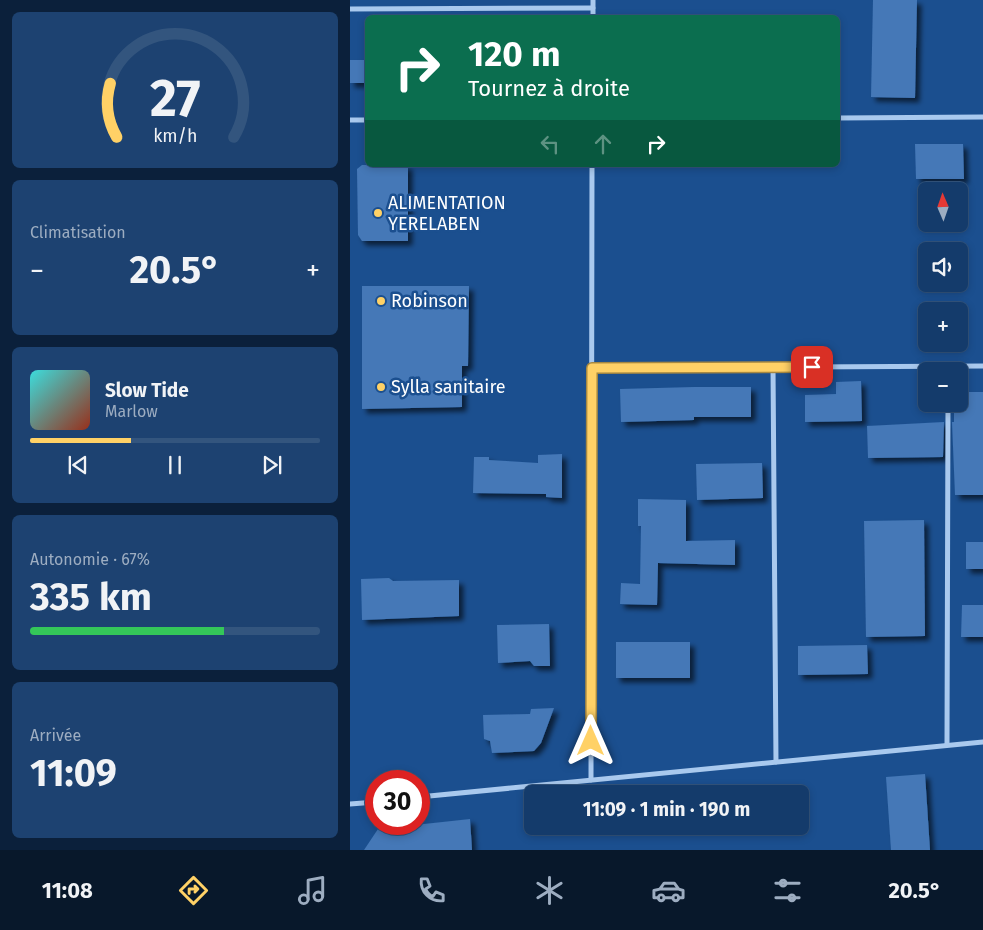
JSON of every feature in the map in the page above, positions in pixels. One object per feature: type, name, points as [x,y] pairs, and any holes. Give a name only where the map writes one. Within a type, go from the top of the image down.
[{"type":"street","points":[[593,0],[593,15]]},
{"type":"street","points":[[350,9],[593,8]]},
{"type":"street","points":[[840,118],[983,117]]},
{"type":"street","points":[[350,120],[365,120]]},
{"type":"street","points":[[591,780],[592,167]]},
{"type":"street","points":[[968,367],[983,366]]},
{"type":"street","points":[[773,367],[776,762]]},
{"type":"street","points":[[592,368],[918,369]]},
{"type":"street","points":[[947,745],[948,412]]},
{"type":"street","points":[[430,796],[983,742]]},
{"type":"street","points":[[350,804],[365,803]]},
{"type":"building","points":[[873,0],[917,0],[915,98],[871,97]]},
{"type":"building","points":[[350,60],[365,60],[365,83],[350,83]]},
{"type":"building","points":[[915,144],[963,144],[964,179],[916,179]]},
{"type":"building","points":[[362,165],[365,165],[365,167],[408,167],[408,241],[362,241],[358,235],[357,169]]},
{"type":"building","points":[[362,286],[469,286],[468,366],[462,366],[462,407],[362,409]]},
{"type":"building","points":[[861,381],[862,421],[805,422],[805,395],[836,394],[836,382]]},
{"type":"building","points":[[751,387],[751,417],[694,417],[694,420],[621,422],[620,389]]},
{"type":"building","points":[[968,392],[983,392],[983,495],[955,495],[952,422],[954,422],[954,412],[968,412]]},
{"type":"building","points":[[944,422],[943,457],[868,458],[867,426]]},
{"type":"building","points":[[562,454],[562,498],[546,497],[546,494],[473,493],[474,457],[489,457],[489,460],[538,463],[538,455]]},
{"type":"building","points":[[762,463],[763,498],[697,500],[696,464]]},
{"type":"building","points":[[638,499],[686,500],[686,541],[735,540],[735,565],[658,563],[657,605],[620,604],[621,583],[640,584],[641,526],[638,526]]},
{"type":"building","points":[[924,520],[925,636],[866,637],[864,521]]},
{"type":"building","points":[[966,542],[983,542],[983,569],[966,569]]},
{"type":"building","points":[[389,578],[393,581],[459,580],[459,616],[362,620],[361,579]]},
{"type":"building","points":[[962,605],[983,605],[983,637],[961,637]]},
{"type":"building","points":[[549,624],[550,666],[534,666],[530,661],[498,663],[497,625]]},
{"type":"building","points":[[616,642],[690,642],[690,678],[616,678]]},
{"type":"building","points":[[867,645],[868,674],[798,675],[798,646]]},
{"type":"building","points":[[554,708],[541,743],[534,751],[492,753],[490,741],[484,739],[483,715],[530,714],[531,709]]},
{"type":"building","points":[[925,774],[930,850],[891,850],[886,777]]},
{"type":"building","points":[[470,819],[472,850],[364,850],[374,835],[430,835],[430,823]]},
{"type":"place","name":"ALIMENTATION YERELABEN","points":[[378,213]]},
{"type":"place","name":"Robinson","points":[[381,301]]},
{"type":"place","name":"Sylla sanitaire","points":[[381,387]]},
{"type":"route","points":[[591,741],[592,368],[812,367]]}]
